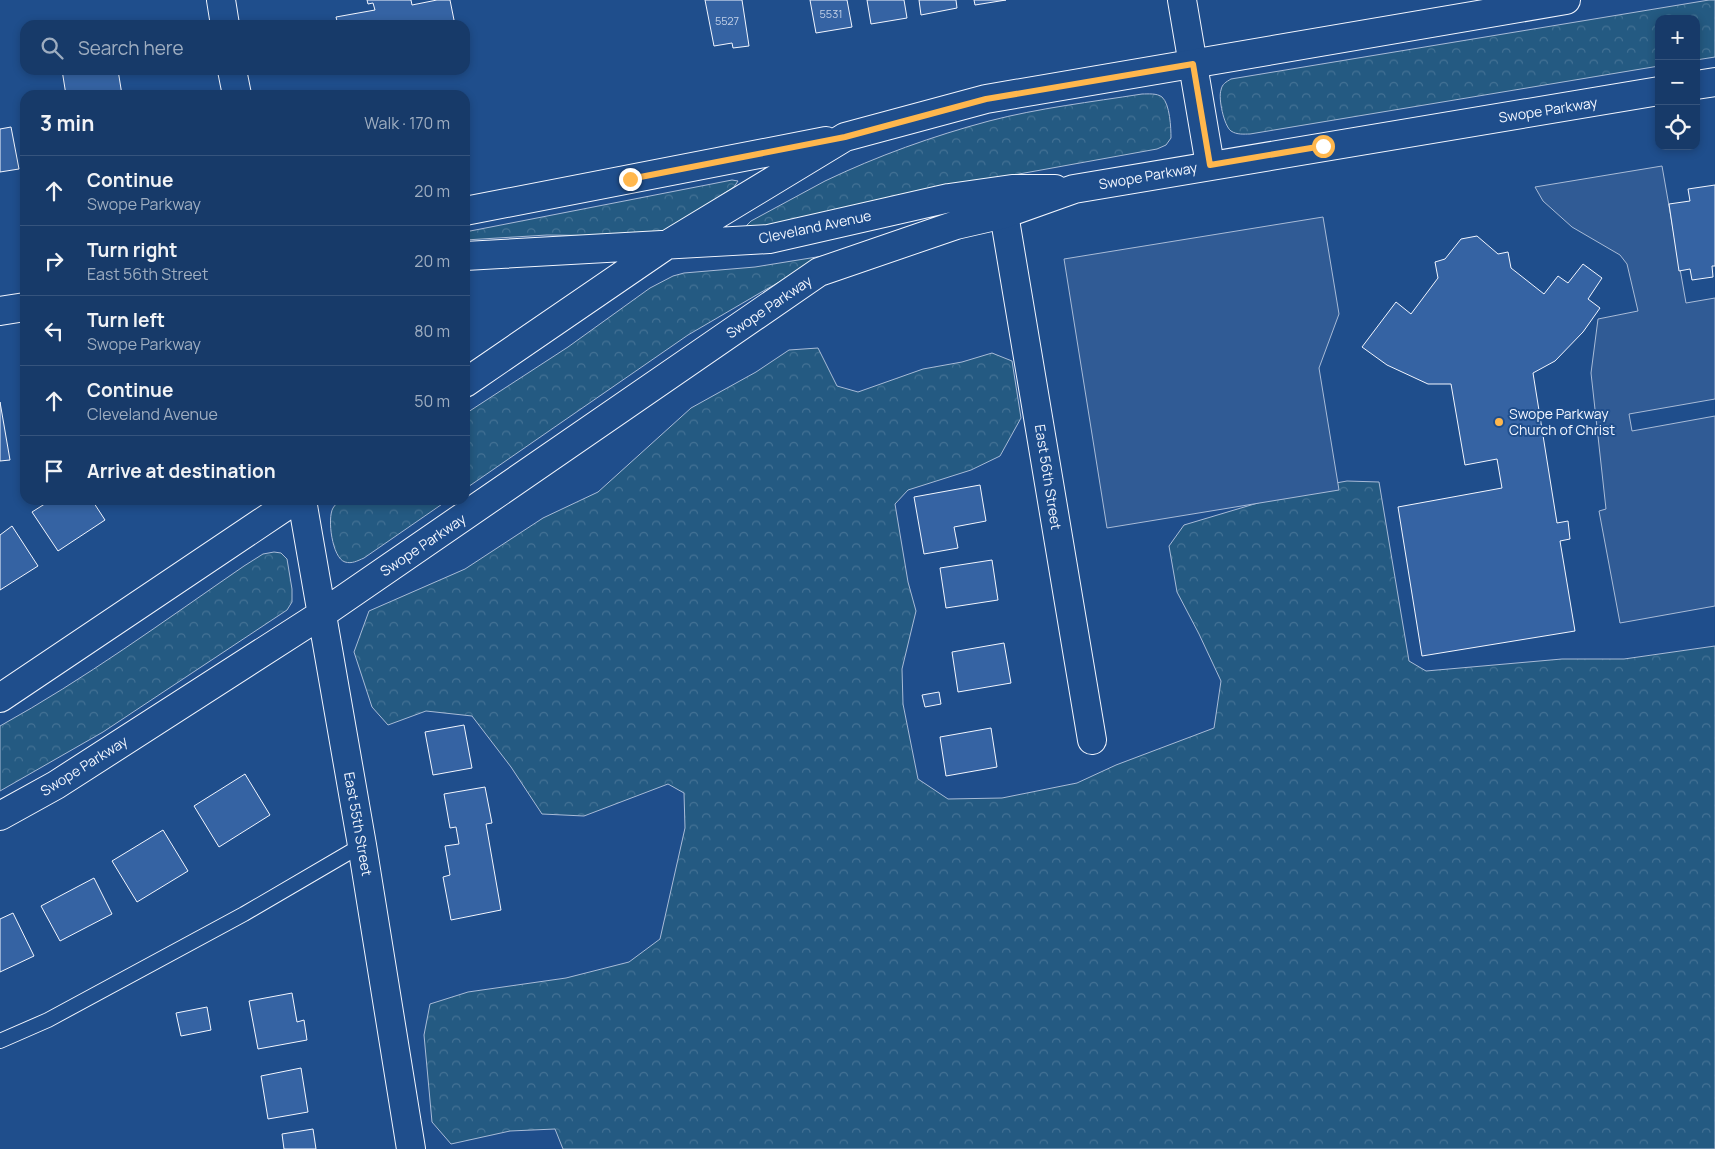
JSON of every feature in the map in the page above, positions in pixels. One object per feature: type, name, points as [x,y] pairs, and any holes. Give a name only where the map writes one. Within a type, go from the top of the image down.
[{"type":"main road","points":[[221,0],[224,20]]},
{"type":"main road","points":[[1182,0],[1210,165]]},
{"type":"main road","points":[[470,210],[845,137],[986,99],[1566,0]]},
{"type":"main road","points":[[233,75],[236,90]]},
{"type":"main road","points":[[1700,85],[1715,82]]},
{"type":"main road","name":"Swope Parkway","points":[[0,816],[56,785],[322,614],[819,272],[956,225],[1004,214],[1074,189],[1655,93]]},
{"type":"main road","points":[[470,381],[666,246],[845,137]]},
{"type":"main road","name":"Cleveland Avenue","points":[[470,256],[769,239],[949,198],[1012,188],[1074,189]]},
{"type":"main road","name":"East 56th Street","points":[[1004,214],[1092,740]]},
{"type":"main road","points":[[0,311],[20,308]]},
{"type":"main road","points":[[0,698],[288,505]]},
{"type":"main road","name":"East 55th Street","points":[[303,505],[362,845],[411,1149]]},
{"type":"lane","points":[[0,1042],[48,1020],[244,914],[362,845]]},
{"type":"green space","points":[[1715,0],[1715,57],[1700,59],[1700,15],[1655,15],[1655,67],[1250,134],[1238,134],[1231,131],[1226,124],[1222,112],[1220,94],[1224,83],[1231,79]]},
{"type":"green space","points":[[1142,94],[1160,96],[1167,105],[1171,138],[1166,145],[1157,149],[1019,174],[749,231],[746,226],[751,221],[825,181],[865,163],[926,140],[1008,116]]},
{"type":"green space","points":[[732,180],[738,181],[734,187],[666,231],[631,236],[547,235],[470,240],[470,231]]},
{"type":"green space","points":[[829,255],[688,335],[470,486],[470,411],[568,347],[650,288],[673,276],[684,273],[755,267]]},
{"type":"green space","points":[[818,348],[837,386],[858,392],[923,369],[962,362],[992,353],[1012,361],[1021,418],[1000,456],[971,470],[908,490],[895,504],[908,582],[916,611],[902,669],[903,704],[918,779],[948,799],[1002,798],[1077,783],[1116,765],[1214,728],[1221,681],[1177,592],[1169,546],[1184,525],[1308,488],[1347,481],[1379,482],[1409,661],[1426,671],[1562,659],[1624,659],[1715,646],[1715,1149],[563,1149],[555,1129],[510,1131],[451,1144],[432,1122],[424,1035],[430,1004],[468,992],[566,978],[629,962],[660,939],[685,828],[684,793],[668,784],[584,816],[542,814],[511,767],[472,716],[426,711],[388,725],[372,707],[354,652],[369,611],[465,569],[543,518],[598,492],[691,408],[756,372],[789,350]]},
{"type":"green space","points":[[335,505],[441,505],[364,558],[350,563],[341,559],[334,546],[331,528],[333,508]]},
{"type":"green space","points":[[281,553],[287,559],[292,589],[292,602],[287,610],[103,732],[0,791],[0,726],[63,689],[244,566],[263,554]]},
{"type":"shaded area","points":[[1662,166],[1686,303],[1715,298],[1715,399],[1629,414],[1632,431],[1715,416],[1715,606],[1620,623],[1599,511],[1606,509],[1591,373],[1598,319],[1638,311],[1627,264],[1620,255],[1572,227],[1543,201],[1535,187]]},
{"type":"shaded area","points":[[1323,217],[1339,314],[1319,368],[1339,490],[1107,528],[1064,259]]},
{"type":"building","points":[[367,0],[411,0],[412,5],[437,0],[450,0],[454,20],[337,20],[336,17],[375,10],[373,3],[368,4]]},
{"type":"building","points":[[705,0],[742,0],[749,46],[733,48],[732,43],[714,46]]},
{"type":"building","points":[[810,0],[847,0],[852,27],[816,33]]},
{"type":"building","points":[[867,0],[904,0],[907,18],[871,24]]},
{"type":"building","points":[[919,0],[956,0],[957,8],[921,15]]},
{"type":"building","points":[[974,0],[1006,0],[975,5]]},
{"type":"building","points":[[63,75],[119,75],[121,90],[65,90]]},
{"type":"building","points":[[11,127],[19,169],[0,172],[0,129]]},
{"type":"building","points":[[1715,185],[1715,266],[1712,266],[1713,277],[1692,280],[1690,269],[1679,271],[1669,204],[1690,201],[1688,189]]},
{"type":"building","name":"Swope Parkway Church of Christ","points":[[1477,236],[1498,254],[1508,252],[1511,268],[1544,294],[1558,276],[1568,283],[1583,264],[1602,278],[1588,299],[1600,308],[1583,332],[1555,361],[1533,373],[1557,523],[1568,521],[1570,539],[1560,541],[1575,631],[1422,656],[1398,507],[1502,488],[1497,459],[1465,465],[1451,384],[1428,384],[1387,365],[1362,347],[1396,302],[1411,314],[1438,278],[1435,262],[1445,259],[1461,239]]},
{"type":"building","points":[[0,402],[10,460],[0,461]]},
{"type":"building","points":[[980,485],[986,521],[954,527],[958,548],[924,554],[914,497]]},
{"type":"building","points":[[43,505],[95,505],[105,520],[58,551],[32,512]]},
{"type":"building","points":[[12,526],[38,566],[0,590],[0,535]]},
{"type":"building","points":[[992,560],[998,600],[946,608],[940,568]]},
{"type":"building","points":[[1004,643],[1011,683],[958,692],[952,652]]},
{"type":"building","points":[[939,692],[941,704],[925,707],[922,695]]},
{"type":"building","points":[[464,725],[472,768],[433,775],[425,732]]},
{"type":"building","points":[[991,728],[997,767],[946,776],[940,737]]},
{"type":"building","points":[[245,774],[270,815],[219,847],[194,806]]},
{"type":"building","points":[[485,787],[492,823],[486,824],[501,910],[451,920],[443,877],[450,875],[445,846],[459,844],[456,827],[450,828],[444,794]]},
{"type":"building","points":[[163,830],[188,871],[137,902],[112,861]]},
{"type":"building","points":[[94,878],[112,914],[60,941],[41,906]]},
{"type":"building","points":[[13,913],[34,956],[0,972],[0,919]]},
{"type":"building","points":[[292,993],[297,1022],[304,1020],[307,1040],[258,1049],[249,1001]]},
{"type":"building","points":[[207,1007],[211,1030],[181,1036],[176,1013]]},
{"type":"building","points":[[301,1068],[308,1112],[268,1119],[261,1076]]},
{"type":"building","points":[[313,1129],[316,1149],[284,1149],[282,1134]]},
{"type":"place","name":"Swope Parkway Church of Christ","points":[[1499,422]]},
{"type":"route","points":[[630,179],[845,137],[986,99],[1193,64],[1210,165],[1323,146]]}]
